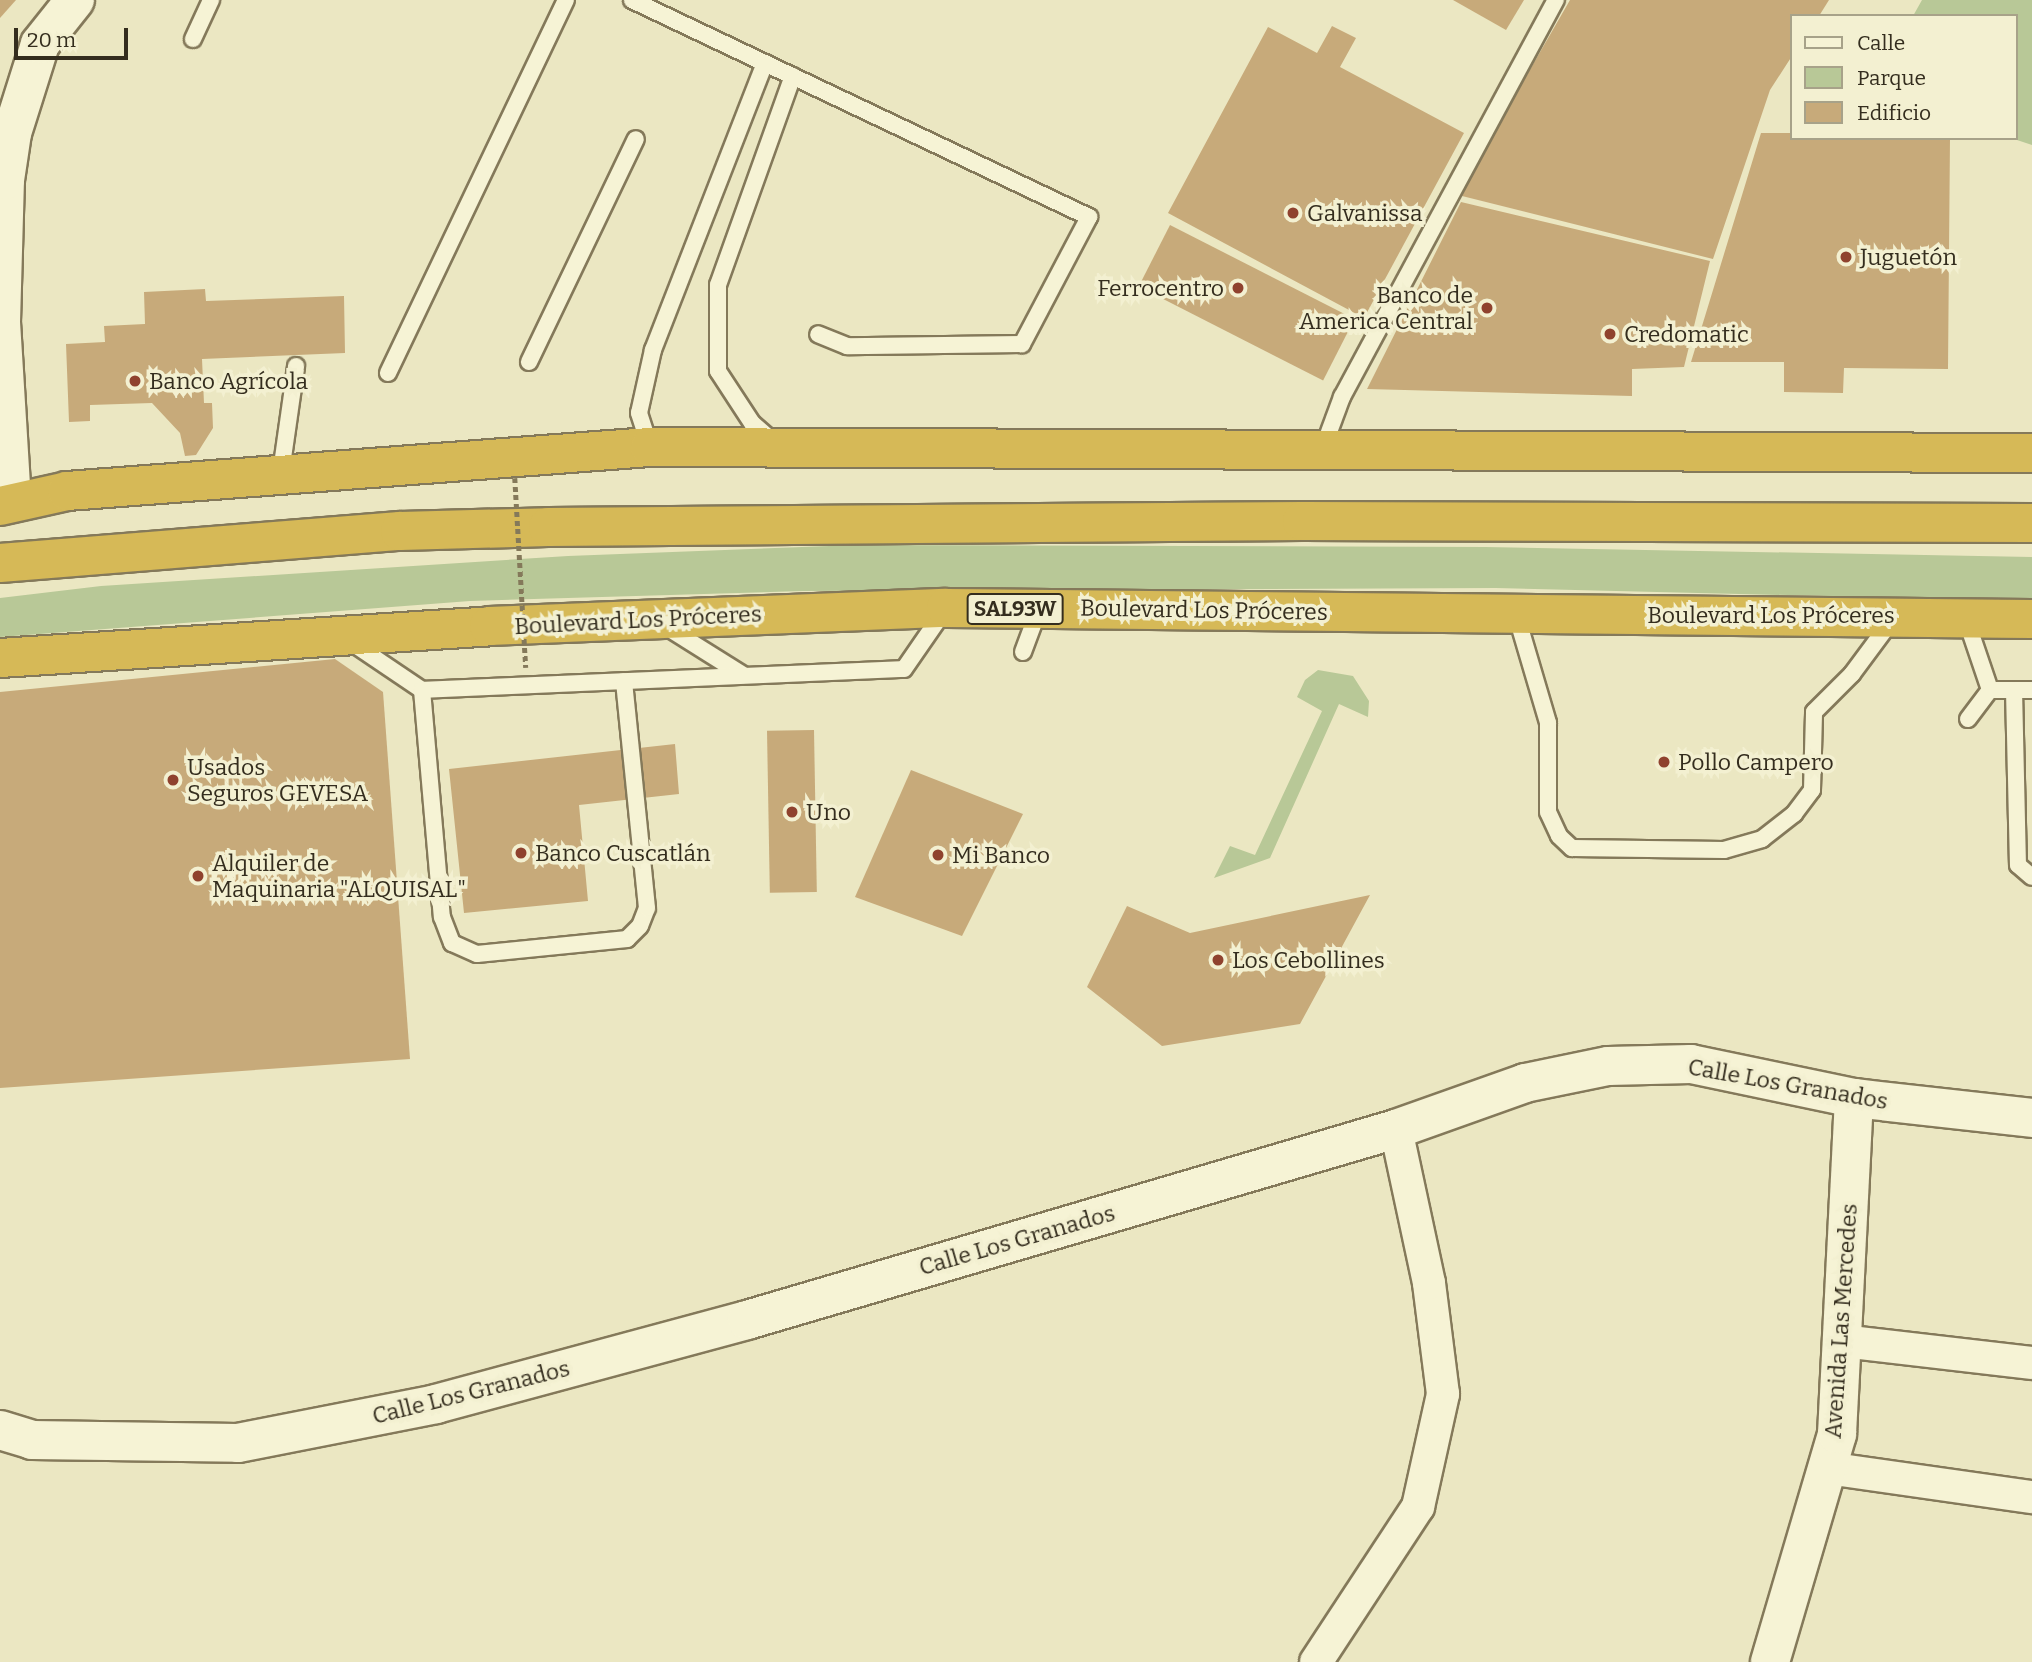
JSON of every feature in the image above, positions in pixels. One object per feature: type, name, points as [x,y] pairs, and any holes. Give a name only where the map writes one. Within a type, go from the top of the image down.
[{"type":"highway","points":[[6,504],[67,491],[281,472],[650,447],[2023,457]]},
{"type":"highway","points":[[0,563],[400,531],[548,527],[1302,521],[2032,523]]},
{"type":"highway","name":"Boulevard Los Próceres","points":[[0,658],[344,636],[946,608],[1896,615],[2032,619]]},
{"type":"street","points":[[6,504],[1,322],[5,180],[12,133],[40,44],[75,0]]},
{"type":"street","name":"Calle Los Granados","points":[[0,1430],[32,1440],[237,1443],[436,1404],[747,1320],[1396,1129],[1525,1083],[1608,1066],[1691,1064],[1854,1098],[2032,1118]]},
{"type":"street","name":"Avenida Las Mercedes","points":[[1770,1662],[1837,1434],[1854,1098]]},
{"type":"street","points":[[1316,1662],[1418,1507],[1443,1394],[1429,1283],[1396,1129]]},
{"type":"street","points":[[1842,1341],[2032,1363]]},
{"type":"street","points":[[1827,1468],[2032,1497]]},
{"type":"lane","points":[[193,38],[211,0]]},
{"type":"lane","points":[[388,373],[566,0]]},
{"type":"lane","points":[[632,0],[1089,216],[1022,344],[847,346],[818,334]]},
{"type":"lane","points":[[1321,453],[1342,397],[1556,0]]},
{"type":"lane","points":[[650,447],[639,413],[653,350],[765,63]]},
{"type":"lane","points":[[780,447],[752,423],[718,371],[716,333],[718,285],[730,243],[793,76]]},
{"type":"lane","points":[[529,362],[636,139]]},
{"type":"lane","points":[[281,472],[296,366]]},
{"type":"lane","points":[[344,636],[422,690],[904,669],[946,608]]},
{"type":"lane","points":[[1023,652],[1039,609]]},
{"type":"lane","points":[[1516,614],[1548,723],[1548,811],[1559,836],[1572,848],[1710,850],[1762,839],[1794,814],[1812,790],[1814,712],[1852,674],[1896,615]]},
{"type":"lane","points":[[1966,617],[1990,690]]},
{"type":"lane","points":[[657,621],[743,676]]},
{"type":"lane","points":[[422,690],[442,917],[452,943],[477,954],[627,939],[640,926],[647,908],[624,681]]},
{"type":"lane","points":[[1990,690],[2032,690]]},
{"type":"lane","points":[[1968,719],[1990,690]]},
{"type":"lane","points":[[2014,690],[2018,865],[2032,877]]},
{"type":"path","points":[[515,478],[526,668]]},
{"type":"green space","points":[[1922,0],[2032,0],[2032,145],[2017,140],[2018,14],[1914,14]]},
{"type":"green space","points":[[856,545],[1485,547],[2032,557],[2032,601],[1496,588],[803,591],[470,601],[0,637],[0,598],[101,586],[568,556]]},
{"type":"green space","points":[[1318,670],[1353,676],[1369,701],[1368,717],[1339,704],[1270,858],[1214,878],[1230,846],[1255,855],[1322,711],[1297,697],[1305,680]]},
{"type":"building","points":[[0,0],[16,0],[0,18]]},
{"type":"building","points":[[1453,0],[1524,0],[1506,30]]},
{"type":"building","points":[[1570,0],[1829,0],[1820,14],[1790,14],[1790,59],[1770,90],[1713,259],[1458,195]]},
{"type":"building","points":[[1332,26],[1356,38],[1340,67],[1464,133],[1364,318],[1168,213],[1268,27],[1317,53]]},
{"type":"building","points":[[1761,133],[1790,133],[1790,140],[1950,140],[1948,369],[1844,368],[1843,393],[1784,392],[1784,362],[1691,362]]},
{"type":"building","points":[[1461,202],[1710,261],[1684,367],[1632,369],[1632,396],[1367,389]]},
{"type":"building","points":[[1170,225],[1354,319],[1323,380],[1139,286]]},
{"type":"building","name":"Banco Agrícola","points":[[205,289],[206,301],[344,296],[345,353],[202,359],[204,403],[212,403],[213,428],[196,455],[185,456],[180,433],[152,403],[90,405],[90,421],[69,422],[66,344],[105,342],[104,326],[145,324],[144,292]]},
{"type":"building","name":"Alquiler de Maquinaria \"ALQUISAL\"","points":[[335,659],[383,692],[410,1059],[0,1088],[0,692]]},
{"type":"building","name":"Uno","points":[[814,730],[817,892],[770,893],[767,731]]},
{"type":"building","name":"Banco Cuscatlán","points":[[675,744],[679,794],[579,805],[588,901],[464,913],[449,769]]},
{"type":"building","name":"Mi Banco","points":[[911,770],[1023,814],[962,936],[855,897]]},
{"type":"building","name":"Los Cebollines","points":[[1370,895],[1300,1024],[1162,1046],[1087,987],[1127,906],[1190,933]]},
{"type":"place","name":"Galvanissa","points":[[1293,213]]},
{"type":"place","name":"Juguetón","points":[[1846,257]]},
{"type":"place","name":"Ferrocentro","points":[[1238,288]]},
{"type":"place","name":"Banco de America Central","points":[[1487,308]]},
{"type":"place","name":"Credomatic","points":[[1610,334]]},
{"type":"place","name":"Banco Agrícola","points":[[135,381]]},
{"type":"place","name":"Pollo Campero","points":[[1664,762]]},
{"type":"place","name":"Usados Seguros GEVESA","points":[[173,780]]},
{"type":"place","name":"Uno","points":[[792,812]]},
{"type":"place","name":"Banco Cuscatlán","points":[[521,853]]},
{"type":"place","name":"Mi Banco","points":[[938,855]]},
{"type":"place","name":"Alquiler de Maquinaria \"ALQUISAL\"","points":[[198,876]]},
{"type":"place","name":"Los Cebollines","points":[[1218,960]]}]
